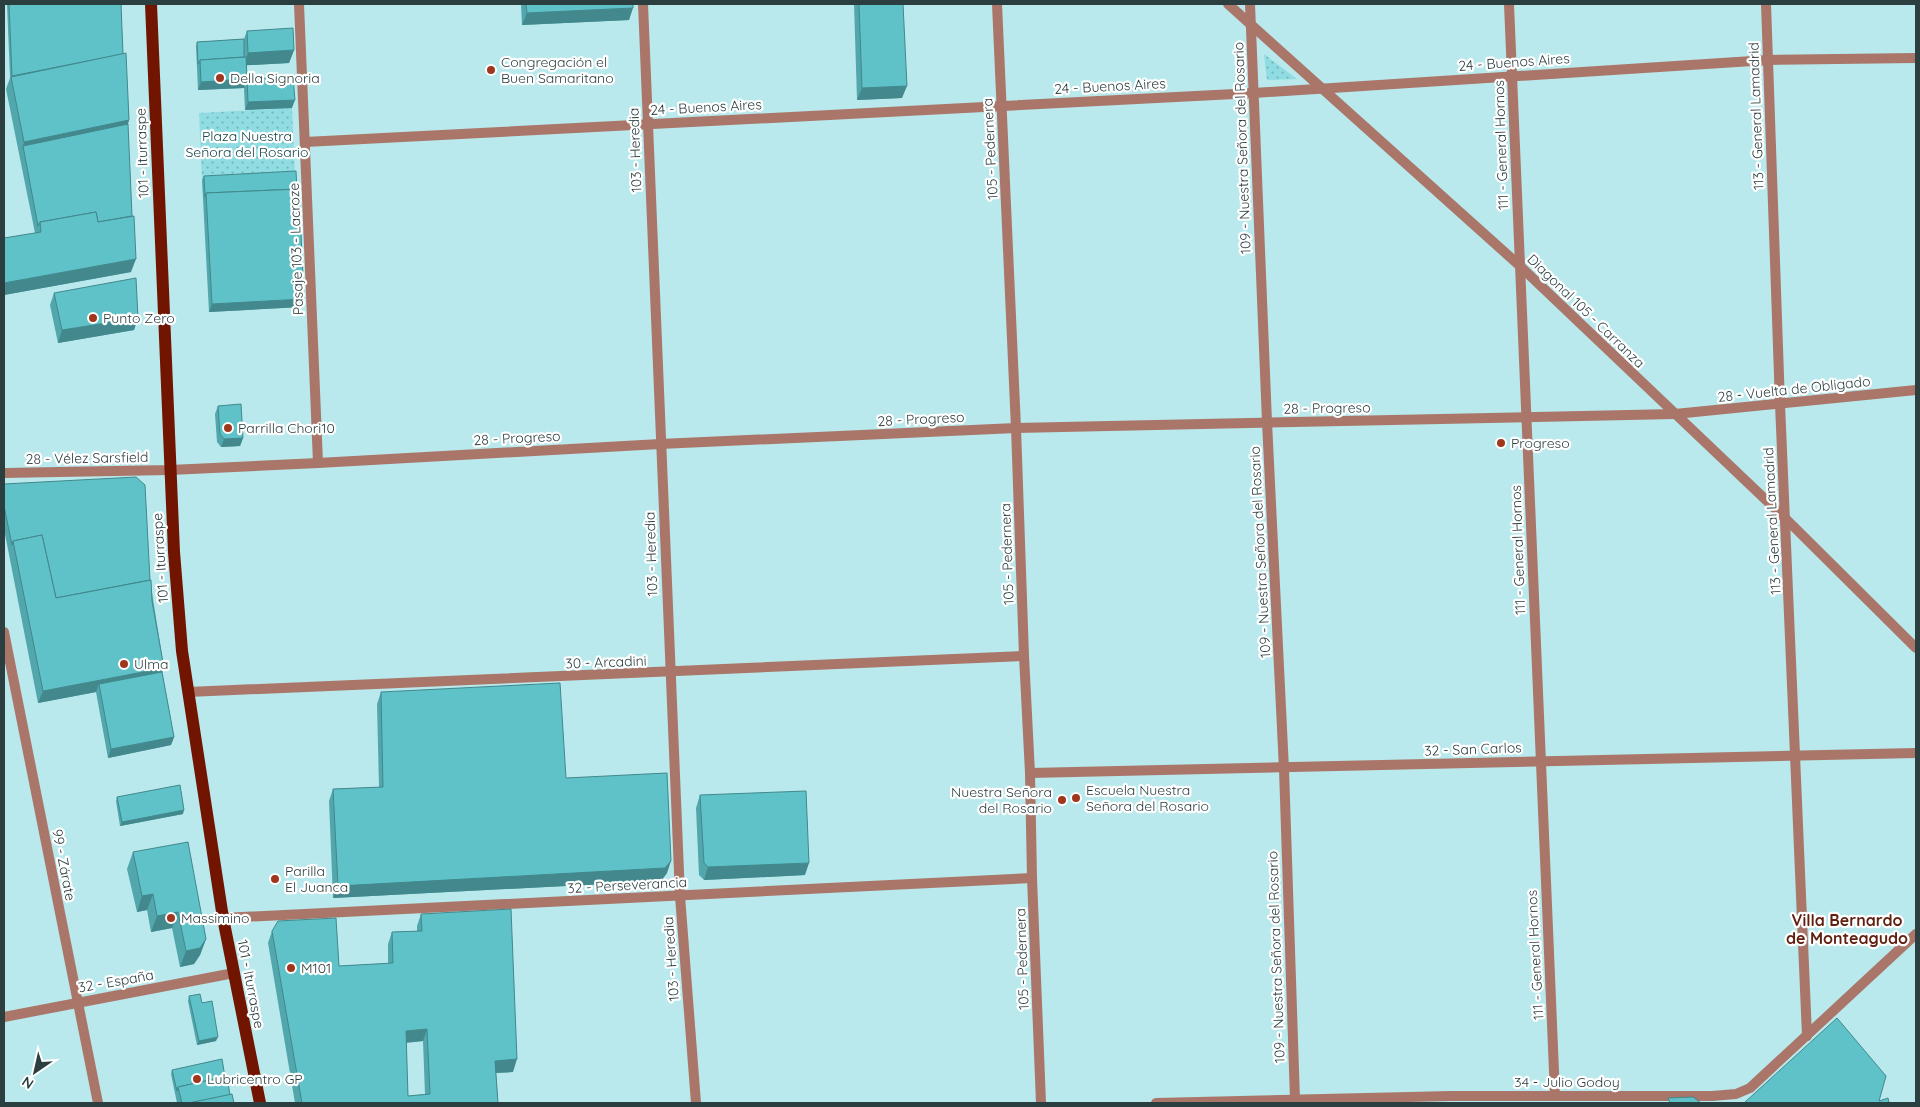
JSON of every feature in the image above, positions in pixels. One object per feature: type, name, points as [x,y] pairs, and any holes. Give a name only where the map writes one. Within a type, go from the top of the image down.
[{"type":"main road","name":"101 - Iturraspe","points":[[150,4],[170,470],[178,600],[188,692],[222,918],[260,1103]]},
{"type":"street","name":"Pasaje 103 - Lacroze","points":[[299,4],[318,463]]},
{"type":"street","name":"103 - Heredia","points":[[643,4],[669,673],[680,896],[696,1103]]},
{"type":"street","name":"105 - Pedernera","points":[[997,4],[1030,773],[1041,1103]]},
{"type":"street","name":"Diagonal 105 - Carranza","points":[[1228,4],[1520,266],[1786,519],[1916,648]]},
{"type":"street","name":"109 - Nuestra Señora del Rosario","points":[[1250,4],[1267,422],[1284,769],[1294,1100]]},
{"type":"street","name":"111 - General Hornos","points":[[1509,4],[1555,1095]]},
{"type":"street","name":"113 - General Lamadrid","points":[[1766,4],[1780,404],[1807,1036]]},
{"type":"street","name":"24 - Buenos Aires","points":[[305,142],[1254,93],[1319,87],[1768,60],[1916,58]]},
{"type":"street","name":"28 - Vuelta de Obligado","points":[[1674,414],[1916,390]]},
{"type":"street","name":"28 - Progreso","points":[[170,470],[660,444],[1016,428],[1674,414]]},
{"type":"street","name":"28 - Vélez Sarsfield","points":[[4,473],[170,470]]},
{"type":"street","name":"99 - Zárate","points":[[4,632],[98,1103]]},
{"type":"street","name":"30 - Arcadini","points":[[188,692],[669,673],[1024,656]]},
{"type":"street","name":"32 - San Carlos","points":[[1030,773],[1284,769],[1796,754],[1916,753]]},
{"type":"street","name":"32 - Perseverancia","points":[[222,918],[1032,878]]},
{"type":"street","name":"34 - Julio Godoy","points":[[1156,1103],[1294,1100],[1452,1100],[1555,1095],[1713,1100],[1750,1088],[1916,934]]},
{"type":"street","name":"32 - España","points":[[4,1017],[234,973]]},
{"type":"green space","points":[[1264,54],[1297,79],[1267,80]]},
{"type":"green space","name":"Plaza Nuestra Señora del Rosario","points":[[292,108],[295,175],[202,180],[199,113]]},
{"type":"building","points":[[9,4],[121,4],[123,54],[12,76]]},
{"type":"building","points":[[526,4],[633,4],[633,8],[527,13]]},
{"type":"building","points":[[859,4],[903,4],[907,86],[862,88]]},
{"type":"building","points":[[293,28],[294,50],[248,53],[247,31]]},
{"type":"building","points":[[244,39],[244,57],[200,60],[198,64],[197,42]]},
{"type":"building","points":[[126,53],[129,120],[24,142],[11,77]]},
{"type":"building","points":[[246,57],[247,79],[201,82],[200,60]]},
{"type":"building","points":[[293,77],[295,100],[248,102],[247,79]]},
{"type":"building","points":[[128,124],[132,216],[98,222],[96,212],[40,222],[38,226],[23,146]]},
{"type":"building","points":[[296,171],[297,189],[206,193],[205,197],[204,176]]},
{"type":"building","points":[[299,189],[304,299],[212,304],[206,193]]},
{"type":"building","points":[[96,212],[98,222],[134,216],[136,259],[4,283],[4,238],[41,232],[40,222]]},
{"type":"building","name":"Punto Zero","points":[[136,278],[138,318],[62,330],[54,293]]},
{"type":"building","name":"Parrilla Chori10","points":[[241,404],[243,438],[224,439],[220,434],[218,406]]},
{"type":"building","points":[[136,477],[145,485],[150,580],[56,598],[42,535],[13,541],[12,545],[4,506],[4,484]]},
{"type":"building","points":[[42,535],[56,598],[151,580],[152,601],[164,668],[43,691],[13,541]]},
{"type":"building","points":[[162,672],[174,737],[111,749],[99,684]]},
{"type":"building","points":[[560,683],[566,778],[667,773],[671,861],[665,868],[338,886],[333,789],[383,787],[381,692]]},
{"type":"building","points":[[180,785],[184,810],[122,822],[117,797]]},
{"type":"building","points":[[806,791],[809,863],[708,867],[704,863],[700,795]]},
{"type":"building","name":"Massimino","points":[[188,842],[206,939],[200,948],[186,951],[178,912],[157,916],[153,894],[142,896],[133,852]]},
{"type":"building","points":[[511,909],[517,1059],[495,1061],[498,1103],[302,1103],[272,931],[278,921],[336,918],[339,966],[393,963],[392,932],[422,931],[421,914]],"holes":[[[427,1029],[430,1094],[408,1096],[406,1031]]]},
{"type":"building","points":[[200,994],[202,1003],[212,1001],[218,1037],[199,1041],[189,996]]},
{"type":"building","points":[[1837,1018],[1886,1076],[1879,1101],[1888,1098],[1889,1103],[1744,1103]]},
{"type":"building","name":"Lubricentro GP","points":[[222,1059],[225,1077],[178,1087],[177,1091],[172,1070]]},
{"type":"building","points":[[227,1076],[230,1095],[182,1103],[178,1087]]},
{"type":"building","points":[[232,1094],[234,1103],[189,1103]]},
{"type":"building","points":[[1693,1097],[1701,1103],[1670,1103],[1668,1098]]},
{"type":"place","name":"Congregación el Buen Samaritano","points":[[491,70]]},
{"type":"place","name":"Della Signoria","points":[[220,78]]},
{"type":"place","name":"Punto Zero","points":[[93,318]]},
{"type":"place","name":"Parrilla Chori10","points":[[228,428]]},
{"type":"place","name":"Progreso","points":[[1501,443]]},
{"type":"place","name":"Ulma","points":[[124,664]]},
{"type":"place","name":"Escuela Nuestra Señora del Rosario","points":[[1076,798]]},
{"type":"place","name":"Nuestra Señora del Rosario","points":[[1062,800]]},
{"type":"place","name":"Parilla El Juanca","points":[[275,879]]},
{"type":"place","name":"Massimino","points":[[171,918]]},
{"type":"place","name":"M101","points":[[291,968]]},
{"type":"place","name":"Lubricentro GP","points":[[197,1079]]},
{"type":"district","name":"Villa Bernardo de Monteagudo","points":[[1847,929]]}]
